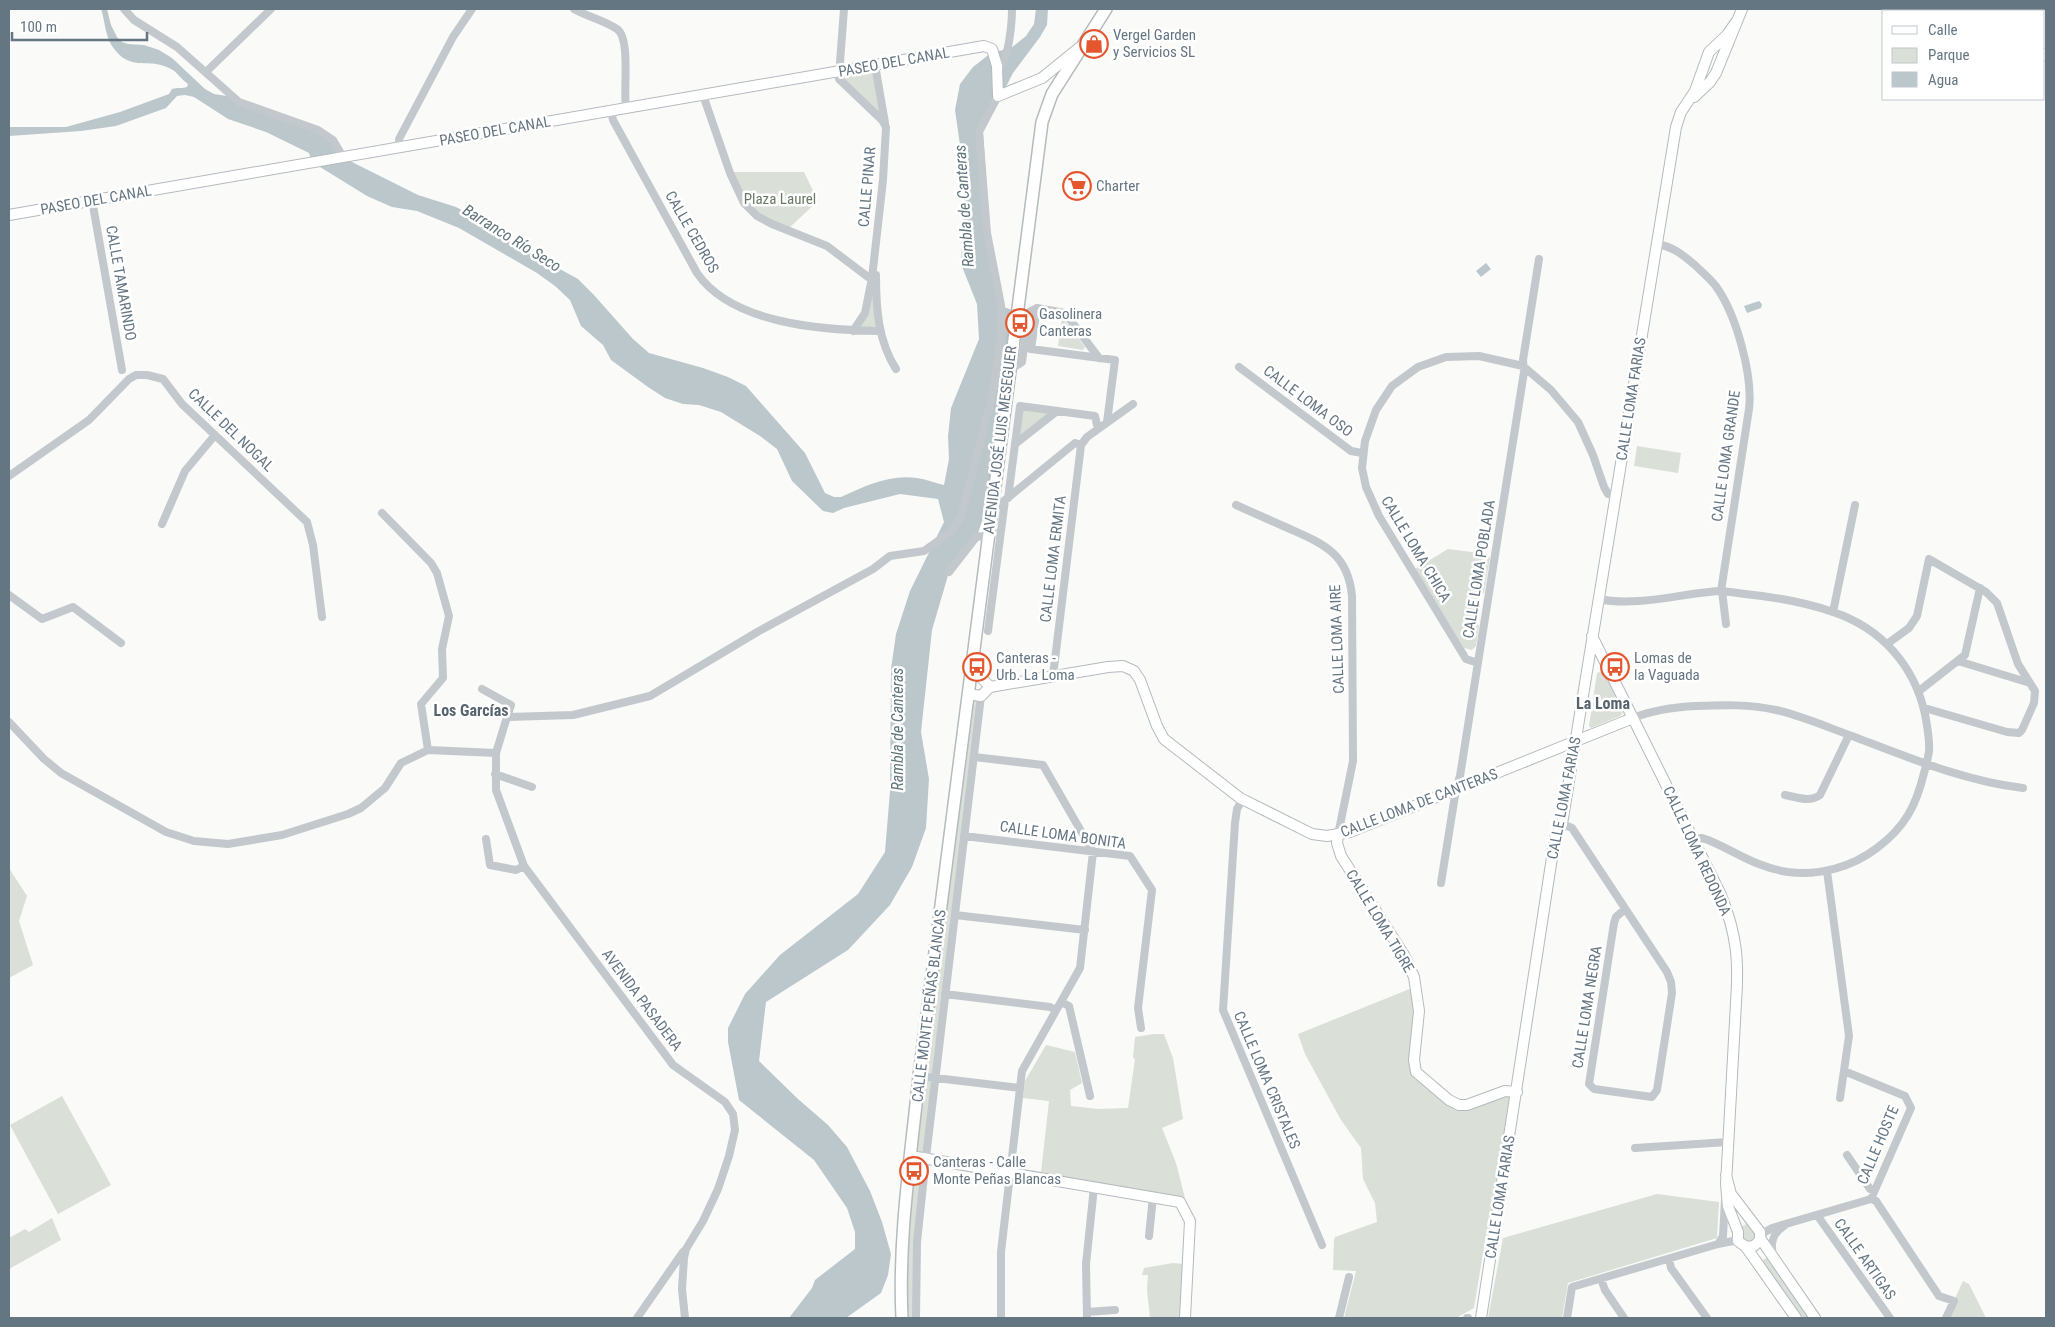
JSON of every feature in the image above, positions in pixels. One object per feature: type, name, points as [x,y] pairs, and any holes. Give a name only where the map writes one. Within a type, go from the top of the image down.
[{"type":"main road","name":"AVENIDA JOSÉ LUIS MESEGUER","points":[[968,694],[1043,115],[1052,94],[1080,47],[1106,9]]},
{"type":"main road","name":"CALLE MONTE PEÑAS BLANCAS","points":[[902,1318],[902,1253],[911,1156],[968,694]]},
{"type":"street","points":[[124,9],[134,20],[177,47],[207,71],[227,92],[246,105],[318,130],[333,140],[343,157]]},
{"type":"street","points":[[207,71],[271,9]]},
{"type":"street","points":[[400,147],[399,139],[453,38],[472,9]]},
{"type":"street","points":[[574,9],[615,27],[622,34],[625,44],[626,108]]},
{"type":"street","points":[[840,71],[844,9]]},
{"type":"street","points":[[482,689],[511,706],[506,717],[573,714],[650,696],[759,631],[872,569],[890,556],[924,551],[940,542],[956,526],[961,517],[991,400],[1002,331],[1001,305],[988,233],[984,167],[979,132],[998,96],[997,66],[1001,65],[1005,59],[1011,27],[1012,9]]},
{"type":"street","points":[[1688,103],[1710,82],[1716,73],[1742,9]]},
{"type":"street","name":"CALLE LOMA FARIAS","points":[[1481,1318],[1555,838],[1562,824],[1676,127],[1681,112],[1699,82],[1708,52],[1727,35],[1736,22]]},
{"type":"street","name":"PASEO DEL CANAL","points":[[9,215],[986,46],[992,49],[997,66]]},
{"type":"street","points":[[998,96],[1042,78],[1080,47]]},
{"type":"street","name":"CALLE PINAR","points":[[854,331],[865,313],[872,278],[883,180],[886,127],[875,65]]},
{"type":"street","name":"CALLE PINAR","points":[[840,71],[839,79],[882,120],[886,127]]},
{"type":"street","points":[[704,95],[730,173],[744,203],[764,221],[827,246],[868,277],[872,278]]},
{"type":"street","name":"CALLE CEDROS","points":[[611,111],[613,120],[697,273],[709,288],[733,304],[762,315],[831,330],[880,331]]},
{"type":"street","name":"CALLE TAMARINDO","points":[[92,200],[122,370]]},
{"type":"street","name":"CALLE LOMA GRANDE","points":[[1657,244],[1670,246],[1681,252],[1715,285],[1738,334],[1748,374],[1749,410],[1722,591],[1726,624]]},
{"type":"street","name":"CALLE PINAR","points":[[876,248],[880,331],[891,361],[896,369]]},
{"type":"street","name":"CALLE LOMA POBLADA","points":[[1441,883],[1456,789],[1460,776],[1524,372],[1523,366],[1539,259]]},
{"type":"street","points":[[1038,308],[1031,349],[1115,360],[1107,422]]},
{"type":"street","points":[[1009,370],[1022,362],[1029,312],[1038,308],[1065,313],[1099,358]]},
{"type":"street","name":"CALLE LOMA CHICA","points":[[1478,663],[1470,662],[1466,659],[1378,516],[1364,482],[1362,453],[1370,424],[1380,401],[1392,386],[1418,367],[1436,360],[1463,356],[1488,358],[1523,366],[1551,390],[1578,422],[1608,494],[1615,496]]},
{"type":"street","name":"CALLE LOMA OSO","points":[[1239,367],[1351,450],[1362,453]]},
{"type":"street","name":"CALLE DEL NOGAL","points":[[9,476],[89,420],[123,384],[136,376],[147,375],[163,379],[182,404],[306,522],[313,545],[322,617]]},
{"type":"street","points":[[992,504],[999,505],[1075,443],[1081,445],[1087,437],[1133,404]]},
{"type":"street","points":[[988,631],[1020,406],[1095,416],[1098,429]]},
{"type":"street","points":[[1015,444],[1057,411]]},
{"type":"street","points":[[162,524],[185,471],[215,435]]},
{"type":"street","name":"CALLE LOMA ERMITA","points":[[1053,676],[1081,445]]},
{"type":"street","points":[[1833,612],[1856,504]]},
{"type":"street","name":"CALLE LOMA AIRE","points":[[1236,505],[1325,546],[1334,552],[1350,580],[1352,596],[1353,761],[1338,835]]},
{"type":"street","points":[[382,513],[431,562],[437,573],[448,616],[442,649],[443,678],[421,704],[428,750]]},
{"type":"street","points":[[949,572],[977,536],[988,538]]},
{"type":"street","points":[[1887,644],[1909,628],[1917,616],[1929,559],[1980,588],[1997,603],[2018,664],[2035,690],[2035,698],[2024,727],[2019,733],[2006,732],[1928,709],[1924,710]]},
{"type":"street","points":[[1918,691],[1958,661],[1967,650],[1980,588]]},
{"type":"street","points":[[1598,599],[1616,602],[1722,591],[1775,597],[1833,612],[1859,624],[1887,644],[1906,666],[1918,691],[1924,710],[1929,738],[1927,764],[1913,807],[1895,832],[1882,845],[1860,860],[1827,871],[1800,873],[1776,870],[1746,860],[1702,838],[1693,840]]},
{"type":"street","points":[[9,596],[42,619],[73,607],[121,643]]},
{"type":"street","name":"CALLE LOMA REDONDA","points":[[1592,636],[1726,908],[1737,948],[1737,982],[1726,1179],[1738,1232]]},
{"type":"street","points":[[1587,672],[1593,660],[1603,661],[1608,666]]},
{"type":"street","points":[[1958,661],[2030,683]]},
{"type":"street","name":"CALLE LOMA DE CANTERAS","points":[[990,687],[1116,666],[1134,671],[1140,680],[1157,726],[1164,739],[1242,800],[1312,834],[1327,836],[1338,835],[1633,718],[1655,711],[1687,706],[1754,706],[1789,714],[1927,764],[1983,781],[2023,788]]},
{"type":"street","points":[[968,694],[981,696],[990,687],[977,672],[970,672]]},
{"type":"street","name":"CALLE MONTE PEÑAS BLANCAS","points":[[916,1318],[917,1249],[926,1157],[981,696]]},
{"type":"street","name":"AVENIDA PASADERA","points":[[506,717],[496,753],[496,790],[524,866],[673,1066],[725,1102],[733,1114],[734,1130],[731,1147],[718,1189],[703,1221],[686,1249],[682,1289],[685,1318]]},
{"type":"street","points":[[9,722],[44,759],[61,773],[166,832],[184,839],[204,843],[228,844],[267,838],[348,814],[361,808],[379,794],[391,780],[401,763],[428,750],[496,753]]},
{"type":"street","points":[[1785,795],[1807,800],[1818,798],[1849,735]]},
{"type":"street","points":[[974,757],[1042,765],[1094,852],[1080,968],[1022,1071],[1001,1252],[1001,1318]]},
{"type":"street","points":[[495,774],[532,787]]},
{"type":"street","name":"CALLE LOMA CRISTALES","points":[[1242,800],[1237,810],[1235,823],[1222,1010],[1322,1245]]},
{"type":"street","name":"CALLE LOMA NEGRA","points":[[1562,824],[1572,828],[1667,972],[1672,986],[1657,1090],[1652,1097],[1596,1089],[1589,1084],[1614,922],[1616,917],[1625,909]]},
{"type":"street","name":"CALLE LOMA TIGRE","points":[[1338,835],[1337,843],[1341,856],[1404,955],[1414,977],[1420,1011],[1414,1060],[1416,1072],[1449,1100],[1459,1105],[1467,1105],[1505,1091],[1516,1092]]},
{"type":"street","name":"CALLE LOMA BONITA","points":[[964,836],[1130,856],[1152,890],[1138,1008],[1141,1028]]},
{"type":"street","points":[[486,839],[490,865],[516,870],[524,866]]},
{"type":"street","points":[[1827,871],[1849,1036],[1840,1098]]},
{"type":"street","points":[[955,915],[1085,930]]},
{"type":"street","points":[[945,994],[1050,1007],[1056,1010]]},
{"type":"street","points":[[1061,1002],[1069,1006],[1090,1096]]},
{"type":"street","name":"CALLE HOSTE","points":[[1760,1238],[1772,1228],[1871,1199],[1911,1108],[1905,1096],[1844,1071]]},
{"type":"street","points":[[920,1076],[1020,1088]]},
{"type":"street","points":[[1635,1148],[1728,1142]]},
{"type":"street","points":[[1846,1155],[1870,1189],[1874,1191]]},
{"type":"street","points":[[911,1156],[926,1157],[1180,1202],[1190,1221],[1186,1318]]},
{"type":"street","points":[[1094,1187],[1086,1264],[1087,1315],[1116,1310]]},
{"type":"street","points":[[1149,1236],[1153,1197]]},
{"type":"street","points":[[1729,1199],[1759,1229],[1760,1238],[1773,1259],[1815,1318]]},
{"type":"street","points":[[1718,1244],[1723,1236],[1729,1199]]},
{"type":"street","points":[[1871,1199],[1876,1201],[1939,1296],[1954,1301],[1946,1318]]},
{"type":"street","name":"CALLE ARTIGAS","points":[[1817,1214],[1890,1318]]},
{"type":"street","points":[[1773,1259],[1771,1246],[1774,1235],[1781,1228],[1792,1222]]},
{"type":"street","points":[[1718,1244],[1738,1232],[1743,1225],[1755,1225]]},
{"type":"street","name":"CALLE HOSTE","points":[[1755,1225],[1763,1228],[1772,1228]]},
{"type":"street","points":[[1738,1232],[1737,1238],[1796,1318]]},
{"type":"street","points":[[1567,1318],[1572,1287],[1718,1244],[1733,1241],[1743,1245],[1756,1245],[1760,1238]]},
{"type":"street","points":[[637,1318],[686,1249]]},
{"type":"street","points":[[1668,1258],[1671,1268],[1706,1318]]},
{"type":"street","points":[[1339,1318],[1349,1277]]},
{"type":"street","points":[[1601,1279],[1604,1290],[1624,1318]]},
{"type":"green space","points":[[875,65],[886,127],[839,79],[838,72]]},
{"type":"green space","name":"Plaza Laurel","points":[[733,172],[804,172],[818,201],[789,228],[750,210]]},
{"type":"green space","points":[[876,285],[879,331],[853,331]]},
{"type":"green space","points":[[1062,317],[1085,347],[1083,350],[1058,346]]},
{"type":"green space","points":[[1020,406],[1057,411],[1015,444]]},
{"type":"green space","points":[[1637,446],[1681,453],[1678,473],[1634,466]]},
{"type":"green space","points":[[1448,549],[1487,554],[1490,558],[1484,593],[1480,596],[1476,622],[1479,626],[1476,646],[1472,650],[1464,648],[1415,569]]},
{"type":"green space","points":[[1603,671],[1623,712],[1620,716],[1591,728],[1589,726],[1597,673]]},
{"type":"green space","points":[[968,694],[981,696],[926,1157],[916,1318],[902,1318],[902,1263]]},
{"type":"green space","points":[[9,868],[27,896],[19,921],[33,965],[9,978]]},
{"type":"green space","points":[[1412,988],[1416,1006],[1410,1060],[1446,1103],[1503,1095],[1508,1096],[1510,1099],[1474,1308],[1456,1318],[1344,1318],[1356,1271],[1333,1270],[1334,1240],[1335,1237],[1377,1222],[1375,1203],[1363,1179],[1361,1148],[1341,1120],[1305,1054],[1298,1034]]},
{"type":"green space","points":[[1164,1034],[1173,1058],[1183,1119],[1162,1128],[1176,1163],[1185,1198],[1041,1172],[1049,1101],[1023,1098],[1025,1081],[1046,1045],[1075,1052],[1082,1083],[1070,1090],[1071,1106],[1099,1109],[1128,1108],[1135,1059],[1133,1058],[1135,1037]]},
{"type":"green space","points":[[62,1096],[111,1185],[58,1214],[10,1125]]},
{"type":"green space","points":[[1657,1194],[1719,1202],[1717,1238],[1568,1283],[1562,1318],[1488,1318],[1503,1238]]},
{"type":"green space","points":[[52,1218],[61,1240],[9,1269],[9,1238],[25,1229],[29,1232]]},
{"type":"green space","points":[[1746,1224],[1759,1229],[1751,1247],[1737,1235],[1741,1227]]},
{"type":"green space","points":[[1769,1258],[1815,1318],[1796,1318],[1761,1263],[1764,1259]]},
{"type":"green space","points":[[1173,1263],[1184,1264],[1181,1318],[1150,1318],[1147,1290],[1148,1275],[1142,1275],[1144,1268]]},
{"type":"green space","points":[[1963,1281],[1969,1284],[1986,1318],[1946,1318]]},
{"type":"water","name":"Rambla de Canteras","points":[[101,9],[107,9],[111,25],[122,42],[144,45],[159,50],[172,58],[205,89],[214,94],[233,97],[327,135],[342,157],[418,195],[456,207],[478,218],[503,238],[578,279],[633,339],[649,353],[703,368],[746,386],[805,453],[825,493],[834,497],[841,497],[887,479],[907,477],[944,485],[949,459],[948,436],[951,408],[979,339],[977,304],[961,264],[964,207],[961,152],[955,110],[960,84],[973,67],[991,53],[1011,48],[1026,36],[1034,24],[1036,9],[1048,9],[1047,25],[1013,73],[983,132],[990,232],[1004,307],[1012,310],[988,504],[977,536],[949,572],[932,630],[921,732],[929,779],[926,828],[912,867],[890,905],[848,950],[766,1002],[759,1061],[828,1125],[847,1147],[870,1191],[882,1222],[891,1254],[888,1275],[881,1293],[846,1318],[789,1318],[812,1288],[815,1280],[855,1249],[855,1232],[847,1208],[814,1160],[739,1100],[728,1042],[728,1028],[745,994],[780,955],[858,894],[885,852],[890,791],[891,669],[896,634],[910,591],[944,522],[938,499],[900,494],[844,508],[833,513],[823,511],[792,481],[777,449],[760,436],[721,412],[665,398],[611,360],[603,345],[581,326],[570,300],[537,273],[459,228],[417,211],[392,207],[367,196],[312,162],[309,153],[266,132],[228,119],[194,97],[177,96],[166,108],[116,126],[81,131],[9,136],[9,127],[66,127],[120,112],[169,94],[172,89],[187,87],[188,84],[175,72],[163,65],[133,62],[126,60],[119,54],[112,46],[108,37]]},
{"type":"water","points":[[1486,263],[1491,269],[1481,277],[1476,271]]},
{"type":"water","points":[[1759,301],[1762,304],[1761,308],[1747,313],[1744,306]]},
{"type":"place","name":"Vergel Garden y Servicios SL","points":[[1094,44]]},
{"type":"place","name":"Charter","points":[[1077,186]]},
{"type":"place","name":"Gasolinera Canteras","points":[[1020,323]]},
{"type":"place","name":"Canteras - Urb. La Loma","points":[[977,667]]},
{"type":"place","name":"Lomas de la Vaguada","points":[[1615,667]]},
{"type":"place","name":"Canteras - Calle Monte Peñas Blancas","points":[[914,1171]]},
{"type":"district","name":"La Loma","points":[[1603,703]]},
{"type":"district","name":"Los Garcías","points":[[471,710]]},
{"type":"water label","name":"Barranco Río Seco","points":[[512,238]]}]
